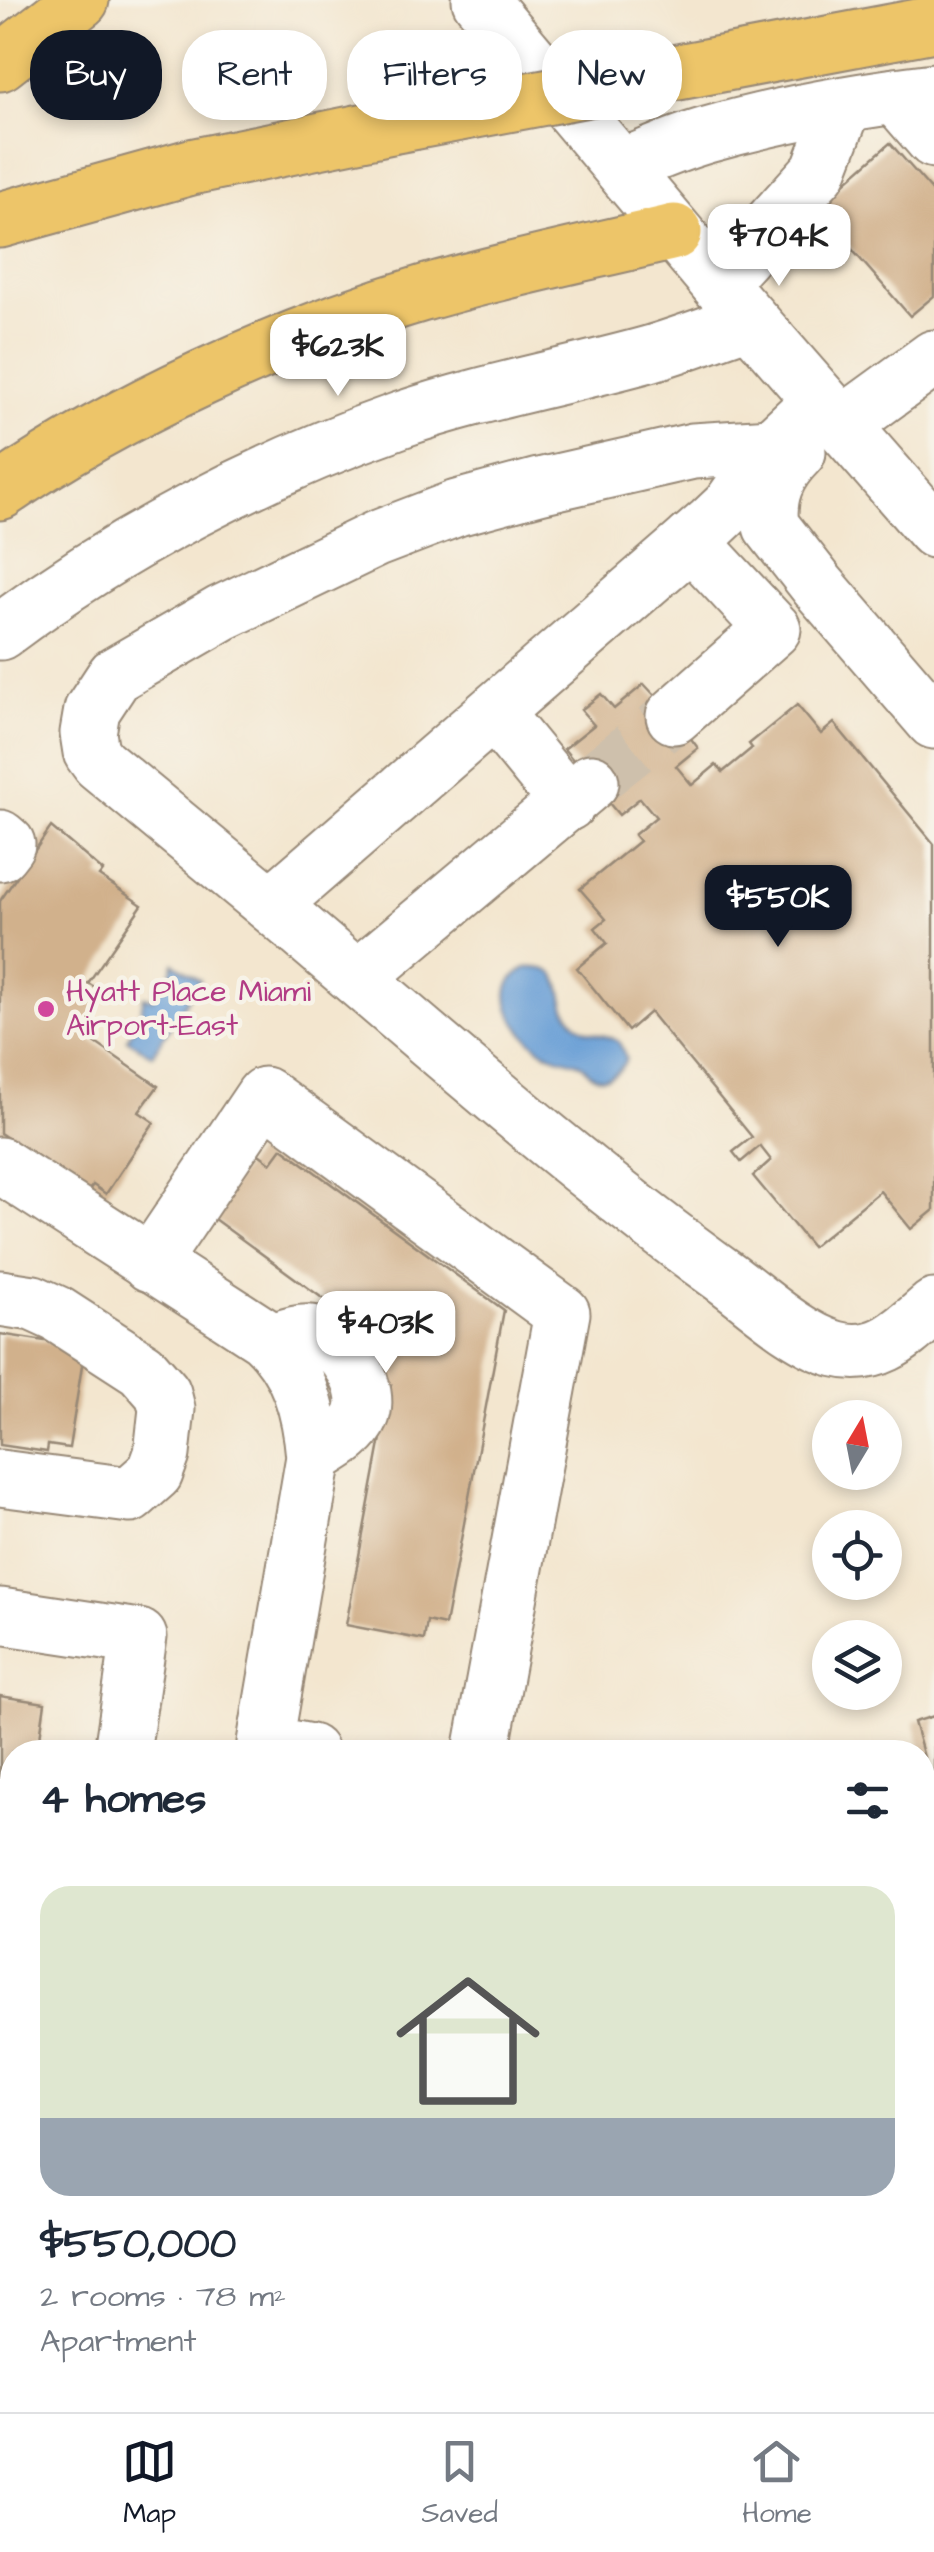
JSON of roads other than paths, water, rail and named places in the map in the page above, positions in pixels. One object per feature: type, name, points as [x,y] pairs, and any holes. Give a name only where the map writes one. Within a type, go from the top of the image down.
[{"type":"highway","points":[[0,63],[81,0]]},
{"type":"highway","points":[[0,220],[191,167],[934,24]]},
{"type":"highway","points":[[0,257],[191,167]]},
{"type":"highway","points":[[0,492],[65,452],[178,392],[246,359],[368,311],[444,288],[674,232]]},
{"type":"street","points":[[480,0],[674,232],[934,530]]},
{"type":"street","points":[[621,167],[703,136],[891,98]]},
{"type":"street","points":[[891,98],[934,140]]},
{"type":"street","points":[[0,632],[67,585],[150,535],[285,466],[414,416],[650,353],[734,302],[820,171],[891,98]]},
{"type":"street","points":[[934,358],[772,446],[693,451],[539,486],[457,508],[376,539],[222,613],[114,675],[92,710],[88,733],[91,752],[99,763],[621,1198],[816,1342],[836,1350],[875,1351],[892,1344],[934,1307]]},
{"type":"street","points":[[832,415],[780,471],[771,499],[770,526],[934,721]]},
{"type":"street","points":[[271,905],[691,542],[730,506],[772,446]]},
{"type":"street","points":[[691,542],[774,629]]},
{"type":"street","points":[[674,716],[818,586]]},
{"type":"street","points":[[357,978],[579,792],[495,714]]},
{"type":"street","points":[[0,838],[7,844],[0,854]]},
{"type":"street","points":[[150,1264],[264,1094],[562,1312],[483,1740]]},
{"type":"street","points":[[0,1165],[270,1342],[282,1352],[296,1375],[314,1457],[266,1740]]},
{"type":"street","points":[[0,1298],[46,1308],[142,1369],[162,1393],[166,1409],[162,1454],[155,1473],[130,1495],[0,1478]]},
{"type":"street","points":[[0,1616],[139,1637],[124,1740]]},
{"type":"water","points":[[174,963],[200,980],[152,1055],[127,1039],[139,1020],[144,997],[153,999],[156,987],[166,988]]},
{"type":"water","points":[[526,968],[551,972],[575,1022],[619,1042],[626,1058],[616,1073],[596,1076],[581,1064],[546,1053],[523,1032],[507,998],[515,977]]},
{"type":"tunnel","points":[[591,782],[674,716]]},
{"type":"place","name":"Hyatt Place Miami Airport-East","points":[[46,1009]]}]
